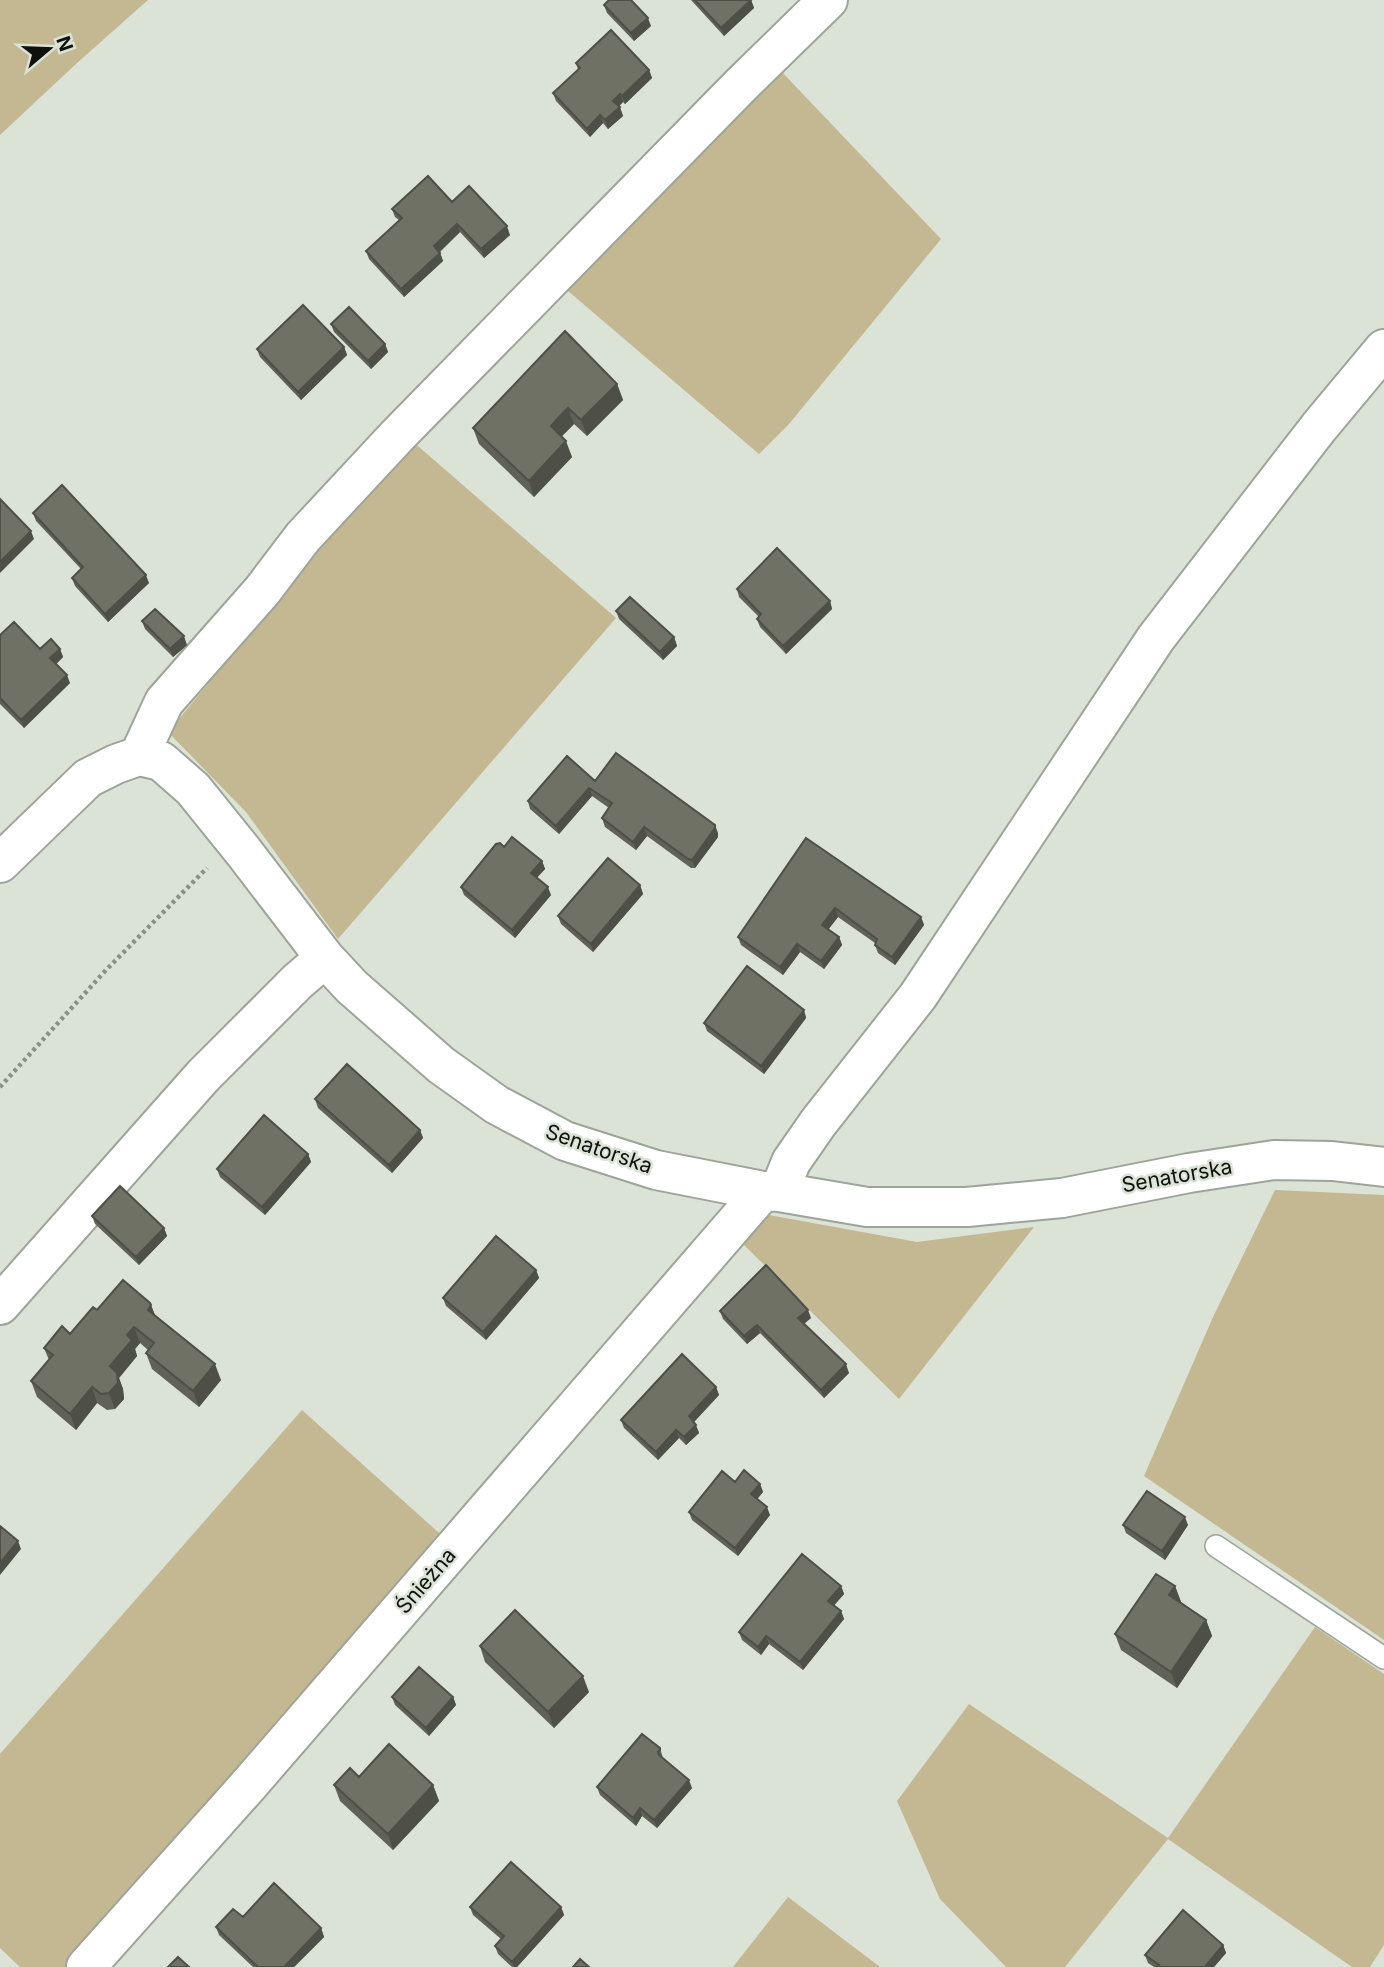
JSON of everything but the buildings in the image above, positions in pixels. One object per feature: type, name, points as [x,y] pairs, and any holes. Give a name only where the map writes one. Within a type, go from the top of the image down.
[{"type":"street","points":[[0,863],[88,778],[139,756],[164,702],[262,592],[303,537],[454,377],[828,0]]},
{"type":"street","name":"Śnieżna","points":[[86,1967],[771,1191],[818,1123],[918,996],[1156,639],[1319,427],[1384,349]]},
{"type":"street","name":"Senatorska","points":[[139,756],[161,761],[194,789],[324,958],[352,987],[441,1065],[497,1105],[565,1141],[656,1170],[867,1207],[967,1208],[1062,1198],[1189,1173],[1274,1160],[1332,1161],[1384,1167]]},
{"type":"street","points":[[0,1305],[204,1076],[324,958]]},
{"type":"lane","points":[[1216,1546],[1384,1658]]},
{"type":"path","points":[[0,1087],[106,970],[234,839]]},
{"type":"shaded area","points":[[0,0],[148,0],[0,135]]},
{"type":"shaded area","points":[[779,69],[941,239],[789,424],[759,454],[561,285]]},
{"type":"shaded area","points":[[411,440],[616,618],[338,939],[246,812],[168,732]]},
{"type":"shaded area","points":[[1275,1190],[1384,1195],[1384,1640],[1144,1476],[1213,1317]]},
{"type":"shaded area","points":[[758,1213],[917,1242],[1034,1227],[899,1399],[738,1239]]},
{"type":"shaded area","points":[[302,1410],[448,1541],[70,1967],[20,1967],[0,1948],[0,1754]]},
{"type":"shaded area","points":[[1315,1627],[1384,1674],[1384,1945],[1370,1967],[1352,1967],[1168,1839],[1065,1967],[1006,1967],[940,1899],[897,1801],[969,1704],[1168,1838]]},
{"type":"shaded area","points":[[788,1897],[880,1967],[733,1967]]}]
